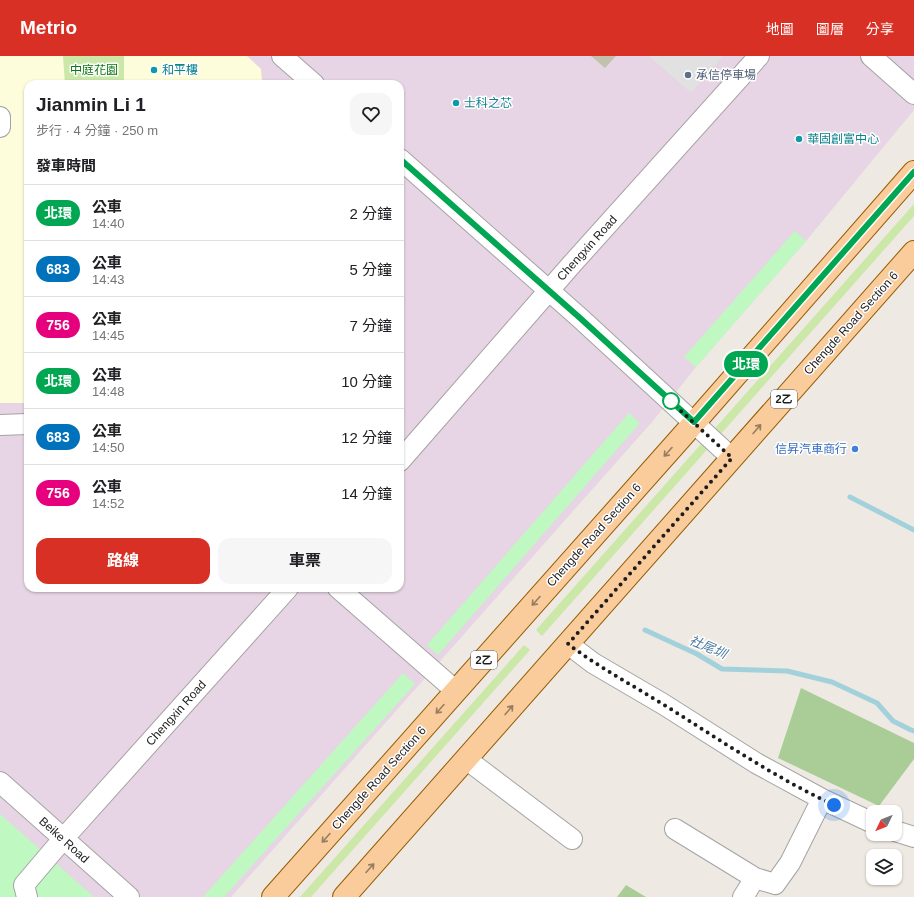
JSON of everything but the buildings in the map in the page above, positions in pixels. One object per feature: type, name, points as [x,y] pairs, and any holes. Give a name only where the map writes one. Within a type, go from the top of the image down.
[{"type":"main road","name":"Chengde Road Section 6","points":[[273,897],[914,172]]},
{"type":"main road","name":"Chengde Road Section 6","points":[[344,897],[914,252]]},
{"type":"street","points":[[282,56],[309,80]]},
{"type":"street","name":"Chengxin Road","points":[[404,455],[759,56]]},
{"type":"street","points":[[871,56],[914,94]]},
{"type":"street","points":[[0,117],[0,127]]},
{"type":"street","points":[[404,163],[549,291],[732,458]]},
{"type":"street","points":[[0,425],[24,424]]},
{"type":"street","name":"Chengxin Road","points":[[27,897],[24,885],[63,839],[284,592]]},
{"type":"street","points":[[343,592],[456,690]]},
{"type":"street","points":[[568,644],[593,663],[663,704],[756,763],[822,799],[866,820]]},
{"type":"street","points":[[466,759],[572,839]]},
{"type":"street","name":"Beike Road","points":[[0,782],[129,897]]},
{"type":"street","points":[[674,830],[755,878],[775,884],[790,863],[822,799]]},
{"type":"street","points":[[902,834],[914,838]]},
{"type":"street","points":[[743,897],[755,878]]},
{"type":"shaded area","points":[[0,56],[247,56],[261,69],[262,80],[24,80],[24,403],[0,403]]},
{"type":"shaded area","points":[[246,56],[914,56],[914,110],[806,241],[696,367],[652,422],[231,897],[0,897],[0,403],[24,403],[24,592],[404,592],[404,80],[262,80],[261,69]]},
{"type":"shaded area","points":[[591,56],[616,56],[605,68]]},
{"type":"shaded area","name":"承信停車場","points":[[649,56],[723,56],[691,93]]},
{"type":"green space","name":"中庭花園","points":[[63,56],[124,56],[124,80],[65,80]]},
{"type":"green space","points":[[914,204],[914,216],[542,636],[536,630]]},
{"type":"green space","points":[[795,231],[806,241],[696,367],[684,357]]},
{"type":"green space","points":[[629,413],[640,423],[438,655],[427,645]]},
{"type":"green space","points":[[524,645],[530,650],[311,897],[300,897]]},
{"type":"green space","points":[[403,673],[415,684],[224,897],[203,897]]},
{"type":"green space","points":[[801,688],[914,743],[914,759],[880,805],[778,758]]},
{"type":"green space","points":[[0,814],[94,897],[0,897]]},
{"type":"green space","points":[[626,885],[646,897],[617,897]]},
{"type":"waterway","points":[[850,497],[914,530]]},
{"type":"waterway","name":"社尾圳","points":[[645,630],[697,654],[722,669],[787,671],[832,682],[877,703],[893,721],[914,731]]},
{"type":"bus line","name":"北環","points":[[404,163],[580,318],[694,422],[914,172]]},
{"type":"place","name":"和平樓","points":[[154,70]]},
{"type":"place","name":"承信停車場","points":[[688,75]]},
{"type":"place","name":"士科之芯","points":[[456,103]]},
{"type":"place","name":"華固創富中心","points":[[799,139]]},
{"type":"place","name":"信昇汽車商行","points":[[855,449]]},
{"type":"route","points":[[671,401],[668,399],[732,458],[568,644],[593,663],[663,704],[756,763],[834,805]]}]
